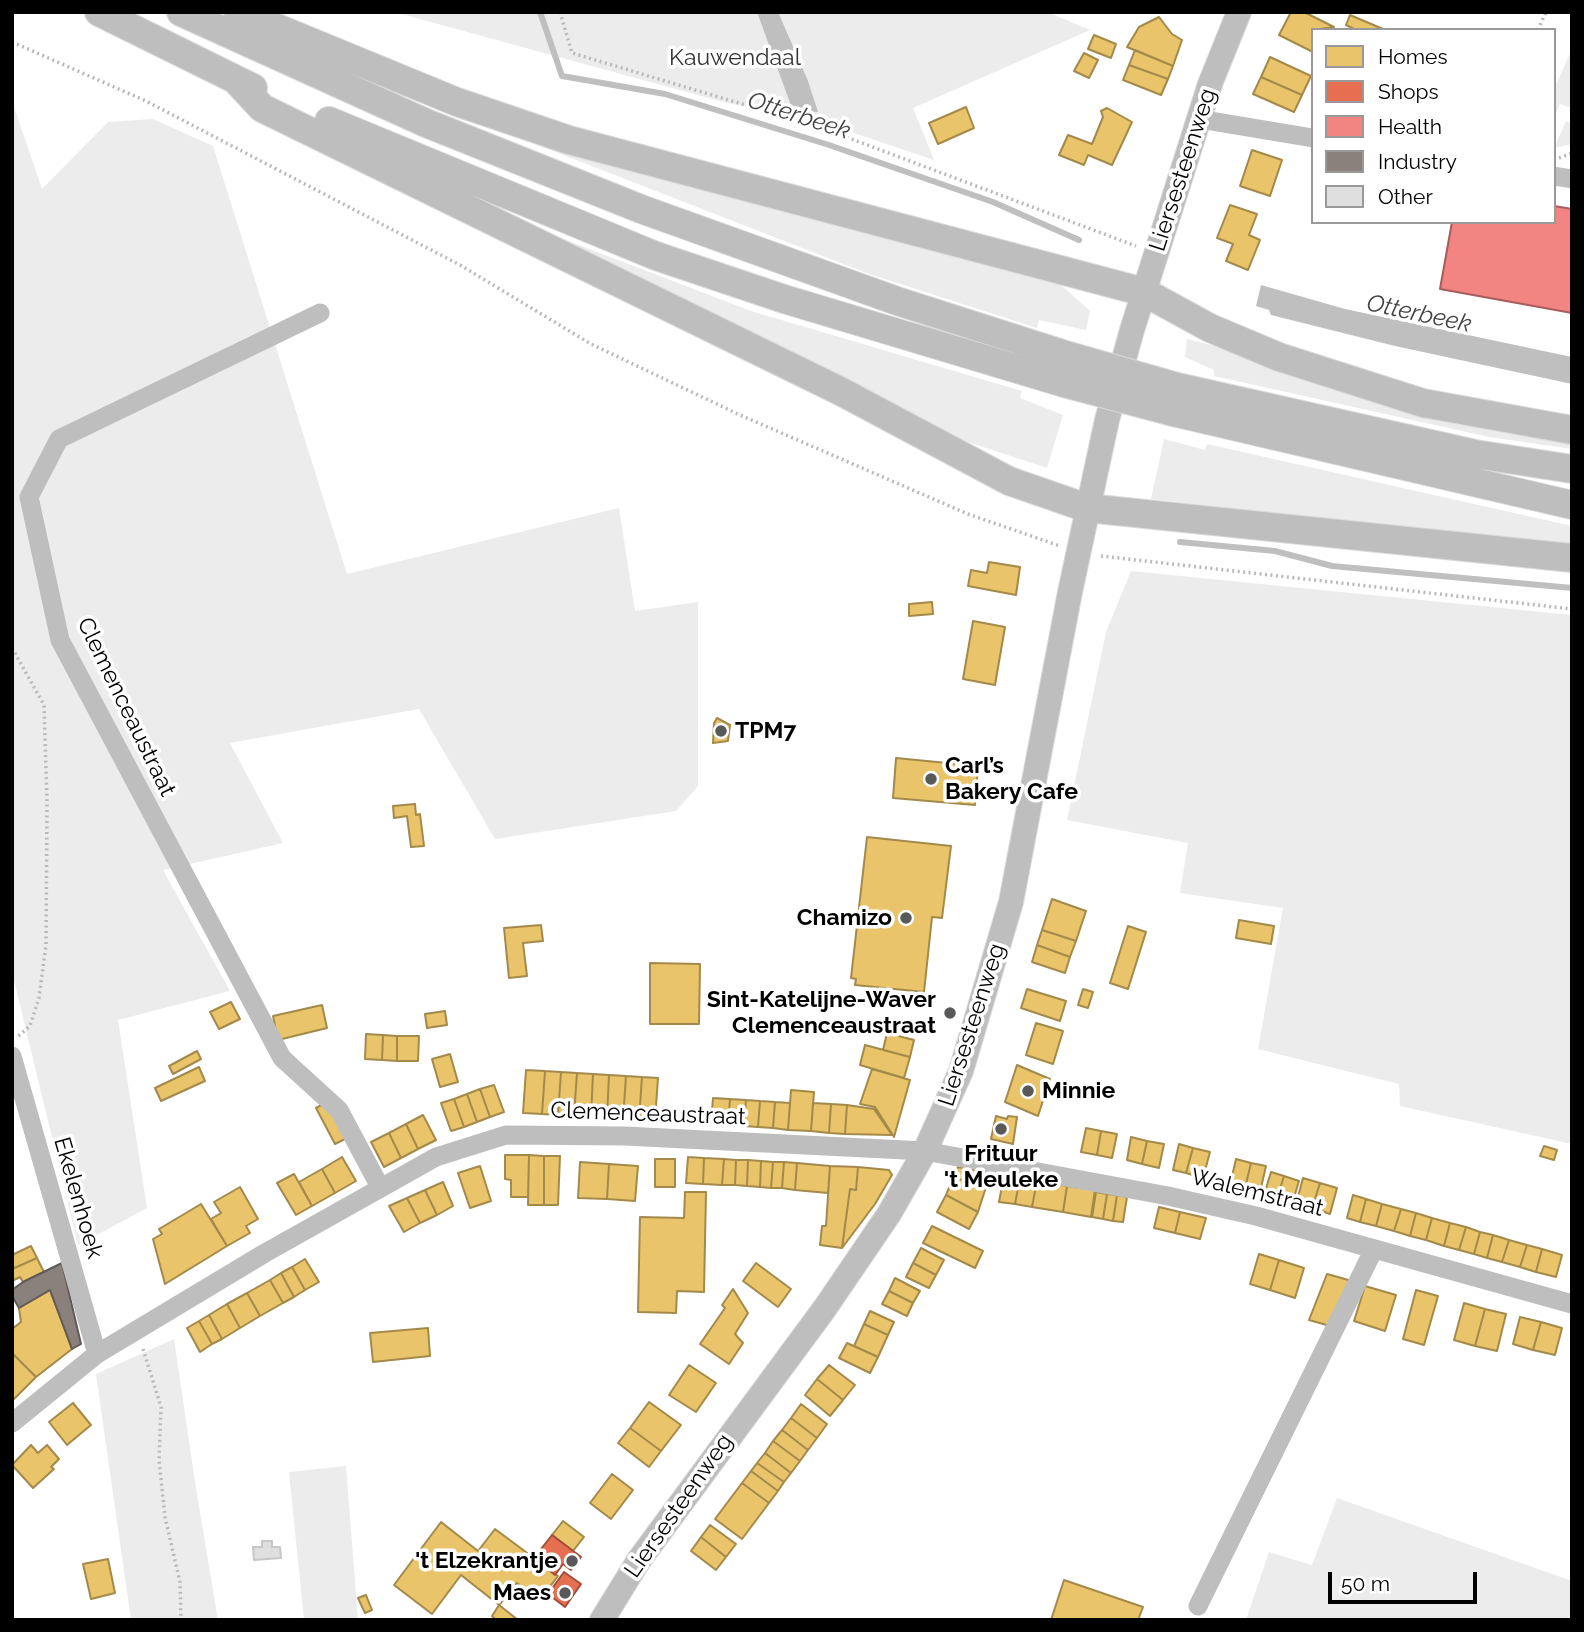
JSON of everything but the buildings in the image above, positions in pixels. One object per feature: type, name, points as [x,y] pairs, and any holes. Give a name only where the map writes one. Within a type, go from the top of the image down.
[{"type":"highway","points":[[99,12],[236,80],[446,172],[656,256],[810,307],[1066,369],[1572,505]]},
{"type":"highway","points":[[181,12],[426,122],[641,209],[897,302],[1066,369]]},
{"type":"highway","points":[[238,12],[457,102],[569,140],[1144,292],[1210,328],[1350,382],[1423,403],[1572,429]]},
{"type":"highway","points":[[236,80],[262,108],[842,392],[1009,481],[1087,508],[1572,558]]},
{"type":"highway","points":[[1175,399],[1572,469]]},
{"type":"main road","name":"Liersesteenweg","points":[[602,1620],[647,1548],[825,1308],[889,1214],[925,1151],[961,1072],[1011,902],[1087,508],[1107,420],[1132,330],[1199,119],[1239,12]]},
{"type":"street","points":[[1199,119],[1311,138]]},
{"type":"street","name":"Clemenceaustraat","points":[[320,313],[59,439],[29,497],[60,640],[282,1058],[339,1110],[380,1187]]},
{"type":"street","name":"Ekelenhoek","points":[[12,1056],[97,1353]]},
{"type":"street","name":"Clemenceaustraat","points":[[15,1416],[97,1353],[380,1187],[453,1150],[506,1135],[625,1136],[925,1151]]},
{"type":"street","name":"Walemstraat","points":[[925,1151],[1168,1196],[1572,1304]]},
{"type":"street","points":[[1198,1606],[1374,1249]]},
{"type":"path","points":[[560,12],[572,53],[822,128],[1156,254]]},
{"type":"path","points":[[1539,28],[1546,12]]},
{"type":"path","points":[[12,42],[146,101],[460,265],[603,350],[740,415],[968,514],[1079,552],[1133,561],[1572,609]]},
{"type":"path","points":[[12,648],[44,705],[47,800],[46,945],[39,998],[30,1026],[12,1041]]},
{"type":"path","points":[[138,1330],[161,1407],[159,1460],[165,1517],[180,1582],[181,1620]]},
{"type":"green space","name":"Kauwendaal","points":[[394,12],[1047,12],[1090,30],[913,108],[934,160],[810,118],[727,103]]},
{"type":"green space","points":[[1572,49],[1572,108],[1560,104],[1556,113],[1556,85]]},
{"type":"green space","points":[[12,101],[42,189],[108,122],[153,119],[213,146],[347,574],[619,508],[635,611],[698,602],[698,786],[676,811],[495,839],[419,709],[230,743],[283,843],[163,870],[230,991],[118,1020],[147,1208],[78,1245],[12,972]]},
{"type":"green space","points":[[435,105],[1053,278],[1090,311],[1086,330],[1039,320],[1037,328],[869,274]]},
{"type":"green space","points":[[1566,121],[1572,124],[1572,144],[1556,148]]},
{"type":"green space","points":[[506,217],[751,311],[1022,391],[1020,398],[1063,415],[1047,468],[965,441]]},
{"type":"green space","points":[[1187,339],[1227,349],[1288,375],[1371,401],[1572,438],[1572,449],[1489,437],[1214,376],[1214,370],[1185,357]]},
{"type":"green space","points":[[1164,439],[1205,450],[1207,444],[1572,526],[1572,546],[1151,499]]},
{"type":"green space","points":[[1131,571],[1572,615],[1572,1144],[1400,1106],[1399,1084],[1258,1049],[1283,908],[1180,893],[1188,843],[1067,820],[1106,632]]},
{"type":"green space","points":[[174,1339],[218,1620],[131,1620],[96,1374]]},
{"type":"green space","points":[[346,1466],[358,1620],[304,1620],[289,1472]]},
{"type":"green space","points":[[1337,1498],[1572,1581],[1572,1620],[1246,1620],[1269,1552],[1312,1565]]},
{"type":"shaded area","points":[[757,12],[778,12],[808,81],[818,112],[793,111]]},
{"type":"shaded area","points":[[1261,285],[1345,309],[1572,357],[1572,384],[1395,346],[1271,315],[1269,310],[1256,306]]},
{"type":"waterway","name":"Otterbeek","points":[[540,12],[562,76],[665,94],[829,145],[993,202],[1079,240]]},
{"type":"waterway","points":[[1180,542],[1275,551],[1332,566],[1572,588]]},
{"type":"place","name":"TPM7","points":[[721,731]]},
{"type":"place","name":"Carl’s Bakery Cafe","points":[[931,779]]},
{"type":"place","name":"Chamizo","points":[[906,918]]},
{"type":"place","name":"Sint-Katelijne-Waver Clemenceaustraat","points":[[950,1013]]},
{"type":"place","name":"Minnie","points":[[1028,1091]]},
{"type":"place","name":"Frituur 't Meuleke","points":[[1001,1129]]},
{"type":"place","name":"'t Elzekrantje","points":[[572,1561]]},
{"type":"place","name":"Maes","points":[[565,1593]]}]
